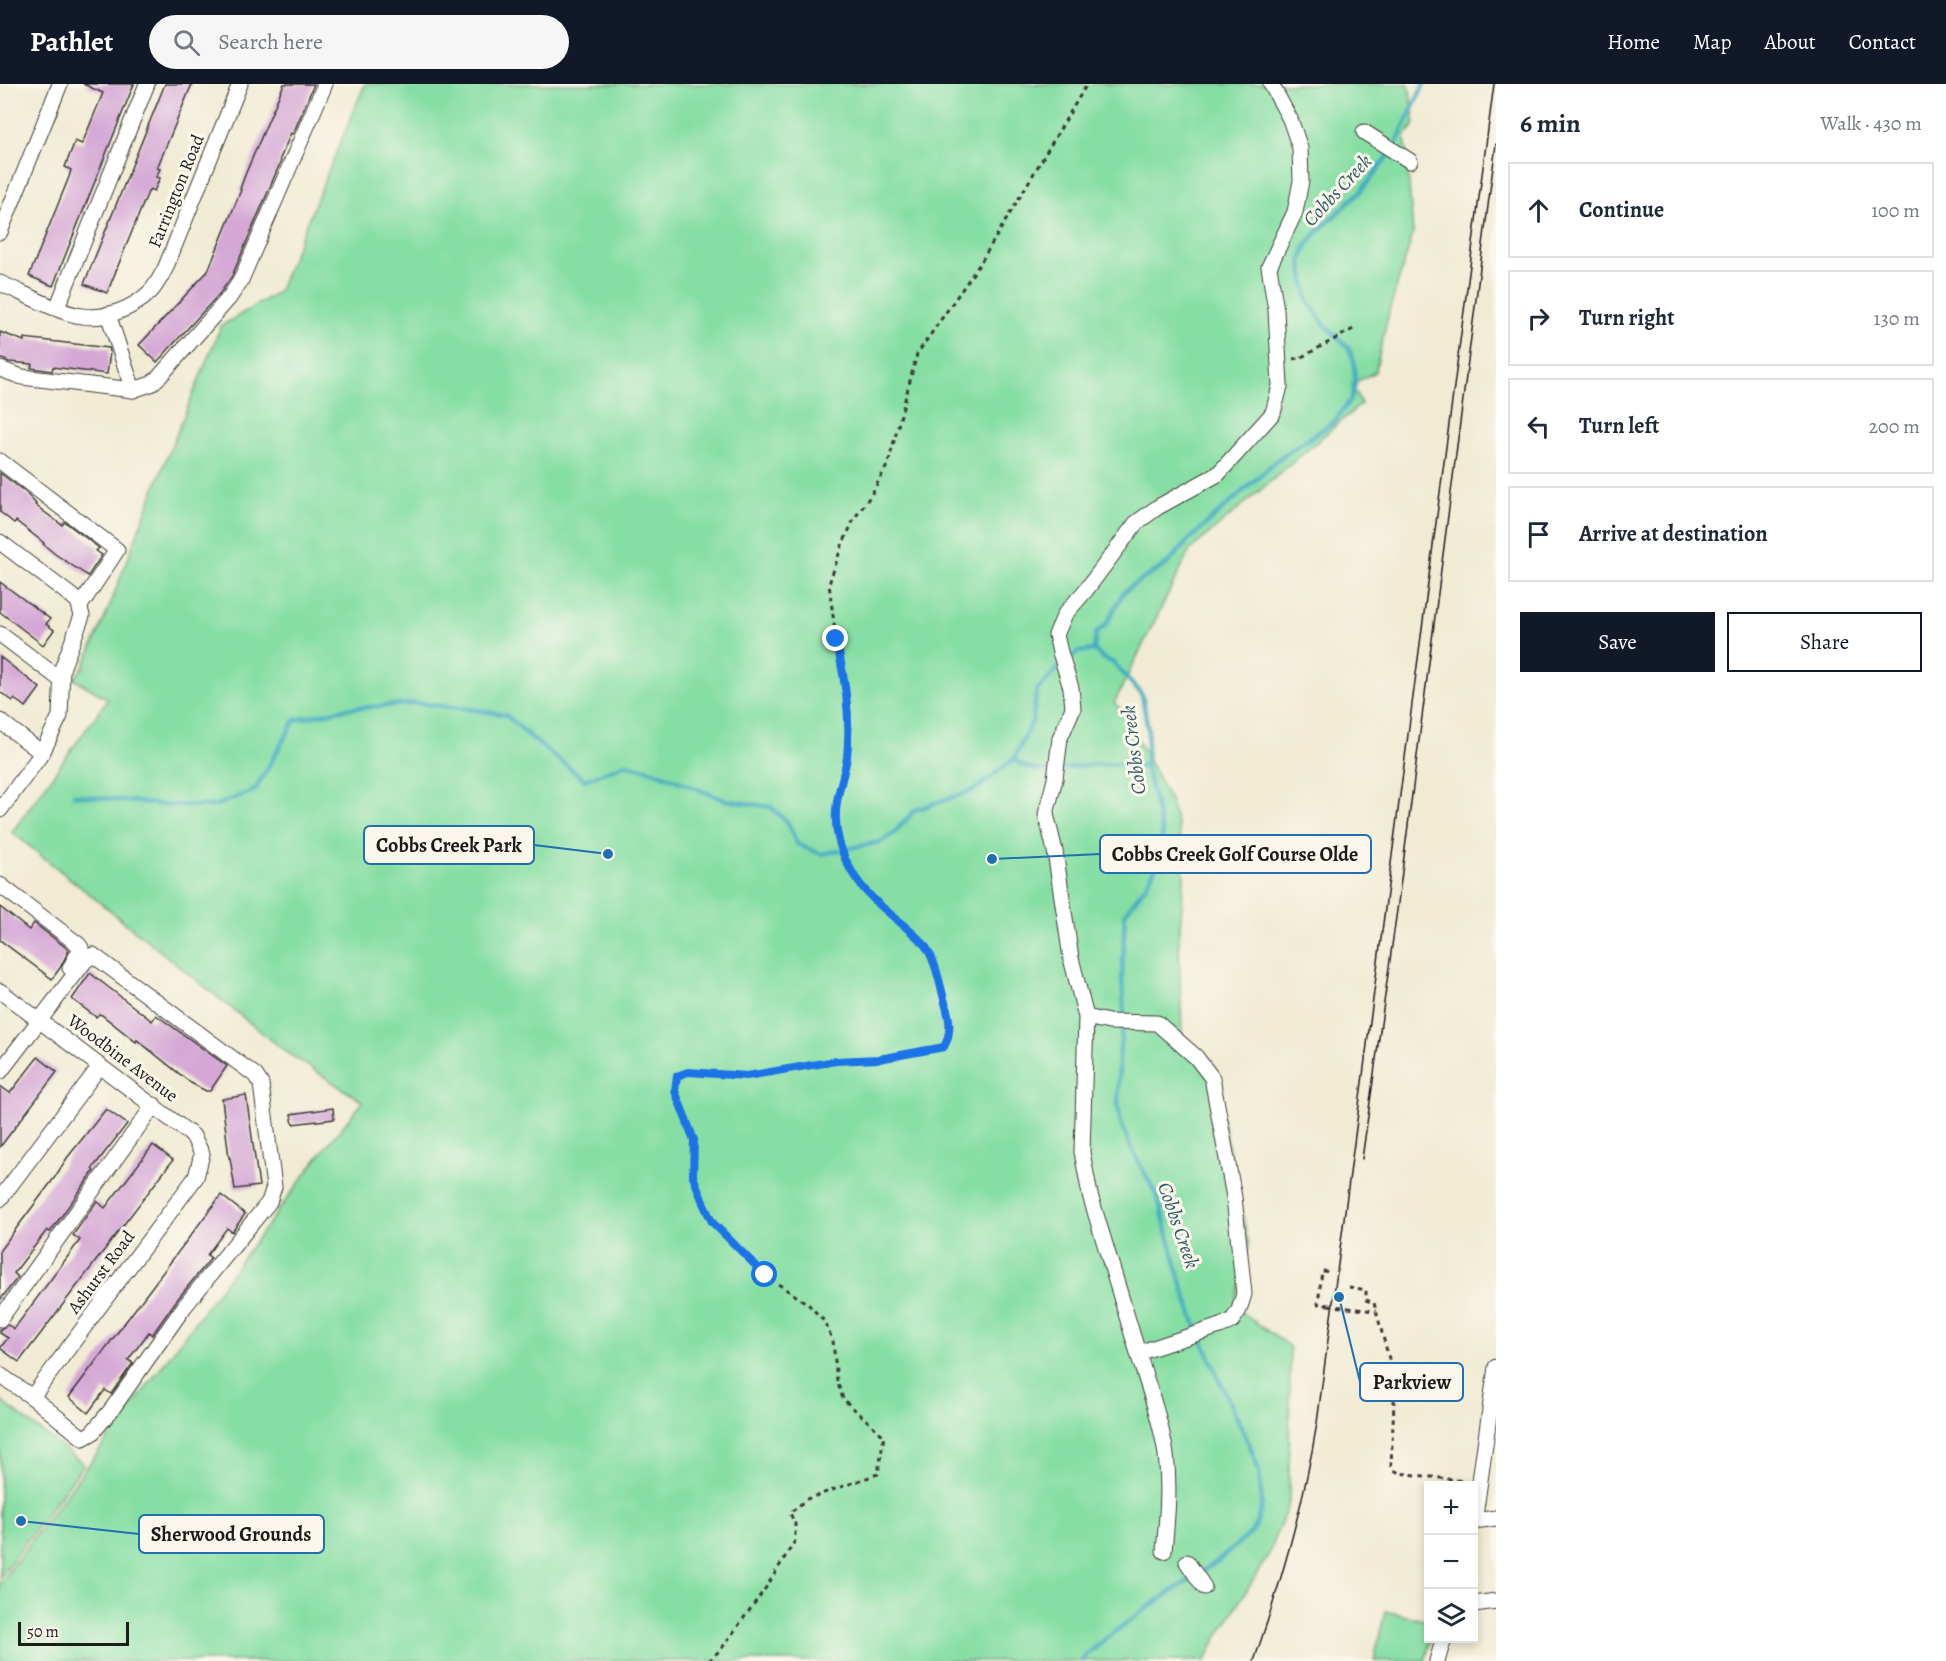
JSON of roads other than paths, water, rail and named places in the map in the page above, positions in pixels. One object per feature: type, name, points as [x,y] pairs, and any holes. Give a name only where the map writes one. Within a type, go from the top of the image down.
[{"type":"street","points":[[0,232],[60,84]]},
{"type":"street","points":[[57,308],[147,84]]},
{"type":"street","name":"Farrington Road","points":[[108,314],[136,304],[152,291],[165,268],[240,84]]},
{"type":"street","points":[[0,369],[22,377],[133,390],[151,384],[229,298],[241,280],[324,84]]},
{"type":"street","points":[[1164,1551],[1167,1519],[1166,1454],[1157,1414],[1090,1195],[1082,1152],[1086,1017],[1071,958],[1055,851],[1046,814],[1055,779],[1060,738],[1073,708],[1071,688],[1056,635],[1065,614],[1136,523],[1158,507],[1218,474],[1273,413],[1280,386],[1276,310],[1269,267],[1295,212],[1301,181],[1300,148],[1290,119],[1271,84]]},
{"type":"street","points":[[1364,132],[1410,161]]},
{"type":"street","points":[[0,283],[83,317],[108,314],[133,390]]},
{"type":"street","points":[[0,461],[117,550],[80,606]]},
{"type":"street","points":[[0,542],[78,601],[82,616],[62,669],[60,716],[42,753],[0,810]]},
{"type":"street","points":[[0,634],[61,680]]},
{"type":"street","points":[[0,721],[42,753]]},
{"type":"street","points":[[0,885],[81,948],[70,968],[0,1071]]},
{"type":"street","points":[[0,1375],[32,1397],[82,1438],[92,1433],[112,1409],[184,1307],[269,1202],[274,1187],[261,1084],[255,1075],[93,955],[85,961],[37,1018]]},
{"type":"street","name":"Woodbine Avenue","points":[[0,991],[193,1136],[202,1154],[198,1169]]},
{"type":"street","points":[[1086,1017],[1109,1022],[1157,1023],[1196,1057],[1212,1078],[1234,1197],[1244,1294],[1239,1310],[1232,1321],[1182,1340],[1138,1353]]},
{"type":"street","points":[[0,1199],[100,1066]]},
{"type":"street","points":[[0,1319],[154,1105]]},
{"type":"street","name":"Ashurst Road","points":[[32,1397],[196,1177],[198,1169]]},
{"type":"street","points":[[1478,1496],[1491,1434],[1496,1367]]},
{"type":"street","points":[[1478,1521],[1496,1518]]},
{"type":"street","points":[[1187,1562],[1204,1587]]},
{"type":"street","points":[[1478,1603],[1496,1601]]},
{"type":"street","points":[[1437,1661],[1442,1643]]},
{"type":"waterway","name":"Cobbs Creek","points":[[1082,1661],[1104,1640],[1144,1610],[1218,1561],[1251,1533],[1258,1520],[1262,1504],[1259,1471],[1250,1446],[1193,1318],[1158,1198],[1130,1146],[1121,1123],[1118,1105],[1119,1057],[1124,1011],[1122,979],[1125,913],[1147,884],[1163,853],[1162,832],[1146,766],[1148,730],[1142,695],[1114,663],[1103,658],[1094,650],[1096,633],[1106,625],[1123,593],[1166,565],[1192,537],[1281,457],[1334,422],[1351,399],[1355,385],[1354,361],[1349,349],[1324,324],[1308,301],[1301,263],[1302,257],[1314,235],[1361,191],[1393,150],[1424,84]]},
{"type":"waterway","points":[[1067,661],[1078,652],[1094,650]]},
{"type":"waterway","points":[[74,795],[165,805],[214,806],[255,790],[295,720],[345,709],[417,703],[506,715],[585,780],[626,764],[653,771],[725,800],[771,807],[788,823],[797,844],[821,854],[880,842],[894,833],[915,810],[974,790],[1014,759],[1032,722],[1037,690],[1060,666]]},
{"type":"waterway","points":[[1014,759],[1032,769],[1041,770],[1104,764],[1146,766]]},
{"type":"tram line","points":[[1254,1661],[1291,1543],[1317,1423],[1494,84]]},
{"type":"tram line","points":[[1362,1159],[1398,903],[1496,144]]},
{"type":"place","name":"Cobbs Creek Park","points":[[608,854]]},
{"type":"place","name":"Cobbs Creek Golf Course Olde","points":[[992,859]]},
{"type":"place","name":"Parkview","points":[[1339,1297]]},
{"type":"place","name":"Sherwood Grounds","points":[[21,1521]]}]
